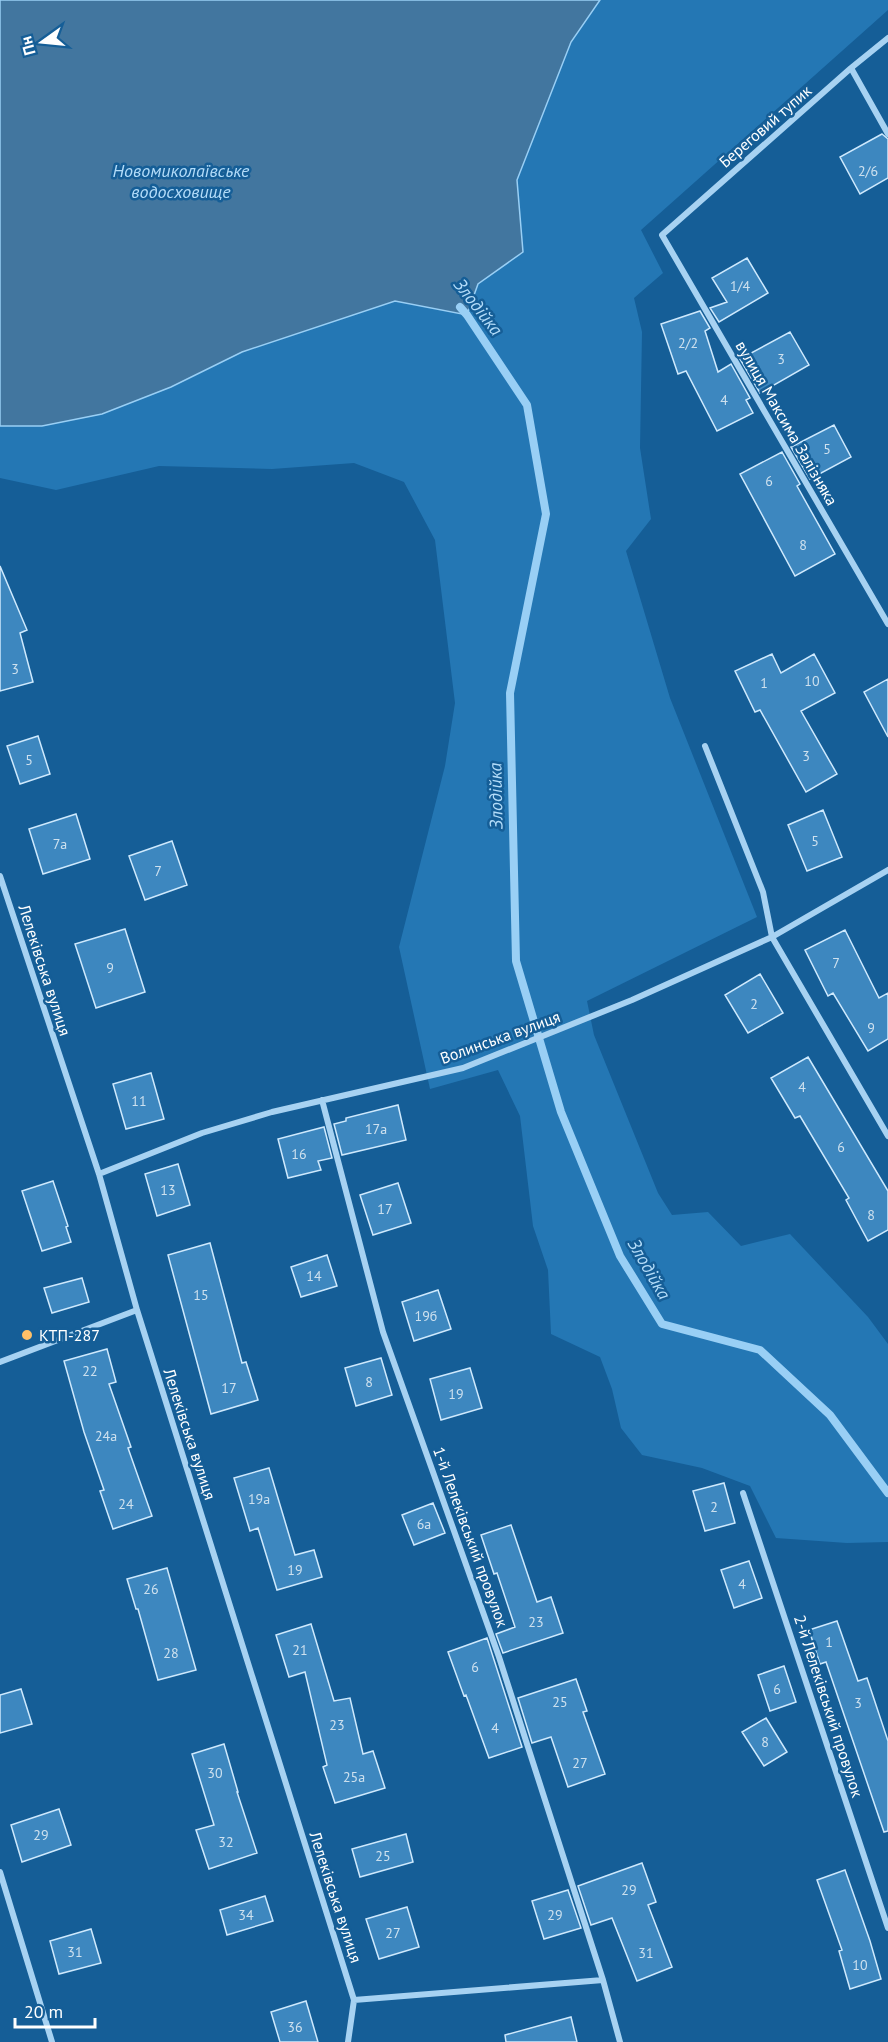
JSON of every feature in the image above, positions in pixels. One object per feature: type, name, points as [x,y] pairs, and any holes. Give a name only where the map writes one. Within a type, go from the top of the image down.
[{"type":"street","name":"Береговий тупик","points":[[662,235],[888,38]]},
{"type":"street","points":[[851,68],[888,134]]},
{"type":"street","name":"вулиця Максима Залізняка","points":[[662,235],[888,624]]},
{"type":"street","points":[[705,746],[763,892],[772,937],[888,1136]]},
{"type":"street","name":"Волинська вулиця","points":[[99,1174],[201,1133],[272,1112],[463,1068],[519,1047],[632,1000],[772,937],[888,870]]},
{"type":"street","name":"Лелеківська вулиця","points":[[0,876],[99,1174],[137,1310],[354,2000],[348,2042]]},
{"type":"street","name":"1-й Лелеківський провулок","points":[[322,1100],[383,1332],[499,1657],[603,1980]]},
{"type":"street","points":[[0,1362],[137,1310]]},
{"type":"street","name":"2-й Лелеківський провулок","points":[[743,1493],[888,1928]]},
{"type":"street","points":[[0,1872],[52,2042]]},
{"type":"street","points":[[354,2000],[603,1980],[620,2042]]},
{"type":"shaded area","points":[[600,0],[888,0],[888,10],[641,230],[663,273],[634,298],[642,332],[640,448],[651,519],[626,551],[670,698],[757,917],[587,1001],[594,1035],[658,1193],[672,1215],[708,1212],[741,1246],[790,1234],[868,1317],[888,1344],[888,1542],[847,1543],[776,1538],[750,1486],[702,1468],[642,1455],[621,1428],[612,1389],[600,1357],[551,1334],[548,1270],[533,1226],[520,1116],[498,1070],[430,1089],[399,947],[445,766],[455,703],[435,540],[404,482],[354,463],[272,469],[159,466],[56,490],[0,478],[0,426],[42,426],[171,387],[242,352],[395,301],[467,315],[478,284],[523,252],[517,180],[571,42]]},
{"type":"water","name":"Новомиколаївське водосховище","points":[[0,0],[600,0],[571,42],[517,180],[523,252],[478,284],[467,315],[395,301],[242,352],[171,387],[102,414],[42,426],[0,426]]},
{"type":"building","points":[[882,134],[888,139],[888,178],[860,194],[840,157]]},
{"type":"building","points":[[747,258],[768,293],[719,322],[710,308],[727,302],[712,278]]},
{"type":"building","points":[[700,311],[710,328],[705,331],[718,372],[731,364],[750,398],[746,400],[753,413],[717,431],[686,371],[678,374],[661,324]]},
{"type":"building","points":[[790,332],[809,365],[760,393],[740,359]]},
{"type":"building","points":[[834,425],[851,457],[810,479],[791,447]]},
{"type":"building","points":[[782,452],[800,484],[797,486],[835,554],[795,576],[740,474]]},
{"type":"building","points":[[0,566],[27,630],[20,633],[33,682],[0,691]]},
{"type":"building","points":[[772,654],[781,673],[814,654],[835,693],[801,711],[837,774],[806,792],[760,710],[755,712],[735,671]]},
{"type":"building","points":[[888,679],[888,737],[864,692]]},
{"type":"building","points":[[38,736],[50,774],[20,784],[7,746]]},
{"type":"building","points":[[823,810],[842,857],[807,871],[788,825]]},
{"type":"building","points":[[76,814],[90,859],[43,874],[29,829]]},
{"type":"building","points":[[172,841],[187,885],[145,900],[129,856]]},
{"type":"building","points":[[125,929],[145,992],[96,1008],[75,944]]},
{"type":"building","points":[[845,930],[879,998],[888,993],[888,1039],[868,1051],[833,993],[828,996],[805,950]]},
{"type":"building","points":[[760,974],[783,1013],[748,1033],[725,995]]},
{"type":"building","points":[[808,1057],[888,1191],[888,1230],[868,1241],[846,1200],[849,1198],[800,1116],[795,1118],[771,1078]]},
{"type":"building","points":[[151,1073],[164,1119],[126,1129],[113,1084]]},
{"type":"building","points":[[398,1105],[406,1140],[342,1155],[334,1124],[346,1121],[346,1118]]},
{"type":"building","points":[[324,1127],[332,1158],[318,1161],[321,1170],[288,1178],[278,1139]]},
{"type":"building","points":[[178,1164],[190,1205],[157,1216],[145,1174]]},
{"type":"building","points":[[53,1181],[71,1242],[42,1251],[22,1191]]},
{"type":"building","points":[[398,1183],[411,1223],[373,1235],[360,1195]]},
{"type":"building","points":[[210,1243],[242,1363],[246,1362],[258,1400],[211,1414],[168,1255]]},
{"type":"building","points":[[327,1255],[337,1286],[301,1297],[291,1267]]},
{"type":"building","points":[[82,1278],[89,1302],[52,1313],[44,1288]]},
{"type":"building","points":[[438,1290],[451,1329],[414,1341],[402,1302]]},
{"type":"building","points":[[107,1349],[116,1382],[109,1384],[152,1516],[113,1529],[100,1491],[104,1490],[84,1432],[64,1361]]},
{"type":"building","points":[[381,1358],[392,1395],[356,1406],[345,1368]]},
{"type":"building","points":[[470,1368],[482,1408],[441,1420],[430,1379]]},
{"type":"building","points":[[269,1468],[295,1555],[314,1550],[322,1577],[277,1590],[258,1528],[250,1531],[234,1478]]},
{"type":"building","points":[[724,1483],[735,1523],[705,1531],[693,1491]]},
{"type":"building","points":[[433,1503],[445,1533],[414,1545],[402,1515]]},
{"type":"building","points":[[511,1525],[537,1602],[551,1597],[563,1633],[503,1653],[496,1634],[515,1627],[497,1573],[494,1574],[481,1535]]},
{"type":"building","points":[[749,1561],[762,1598],[734,1608],[721,1570]]},
{"type":"building","points":[[167,1568],[196,1670],[158,1680],[127,1579]]},
{"type":"building","points":[[837,1621],[858,1681],[867,1678],[888,1741],[888,1831],[884,1832],[826,1662],[820,1664],[809,1630]]},
{"type":"building","points":[[311,1624],[334,1701],[350,1698],[363,1754],[373,1751],[385,1788],[335,1803],[323,1767],[327,1765],[305,1672],[289,1677],[276,1635]]},
{"type":"building","points":[[487,1638],[522,1747],[489,1758],[448,1652]]},
{"type":"building","points":[[784,1666],[796,1702],[770,1711],[758,1675]]},
{"type":"building","points":[[576,1679],[587,1711],[583,1712],[605,1774],[568,1787],[551,1737],[532,1743],[518,1698]]},
{"type":"building","points":[[21,1689],[32,1724],[0,1733],[0,1695]]},
{"type":"building","points":[[766,1718],[787,1752],[764,1766],[742,1732]]},
{"type":"building","points":[[224,1744],[257,1853],[209,1869],[196,1830],[214,1825],[192,1754]]},
{"type":"building","points":[[59,1809],[71,1845],[22,1862],[11,1825]]},
{"type":"building","points":[[406,1834],[413,1862],[360,1877],[352,1849]]},
{"type":"building","points":[[642,1863],[656,1902],[648,1905],[672,1967],[637,1981],[612,1918],[591,1925],[578,1886]]},
{"type":"building","points":[[845,1870],[881,1979],[850,1989],[839,1951],[842,1950],[817,1880]]},
{"type":"building","points":[[568,1890],[581,1928],[544,1939],[532,1901]]},
{"type":"building","points":[[265,1896],[273,1921],[227,1935],[220,1910]]},
{"type":"building","points":[[407,1907],[419,1947],[379,1959],[366,1919]]},
{"type":"building","points":[[91,1929],[101,1963],[59,1974],[50,1941]]},
{"type":"building","points":[[306,2001],[318,2042],[280,2042],[271,2012]]},
{"type":"building","points":[[571,2017],[577,2042],[506,2042],[505,2035]]},
{"type":"waterway","name":"Злодійка","points":[[460,307],[527,405],[546,514],[510,693],[516,961],[561,1112],[620,1256],[662,1324],[760,1350],[830,1415],[888,1493]]},
{"type":"place","name":"КТП-287","points":[[27,1335]]}]
